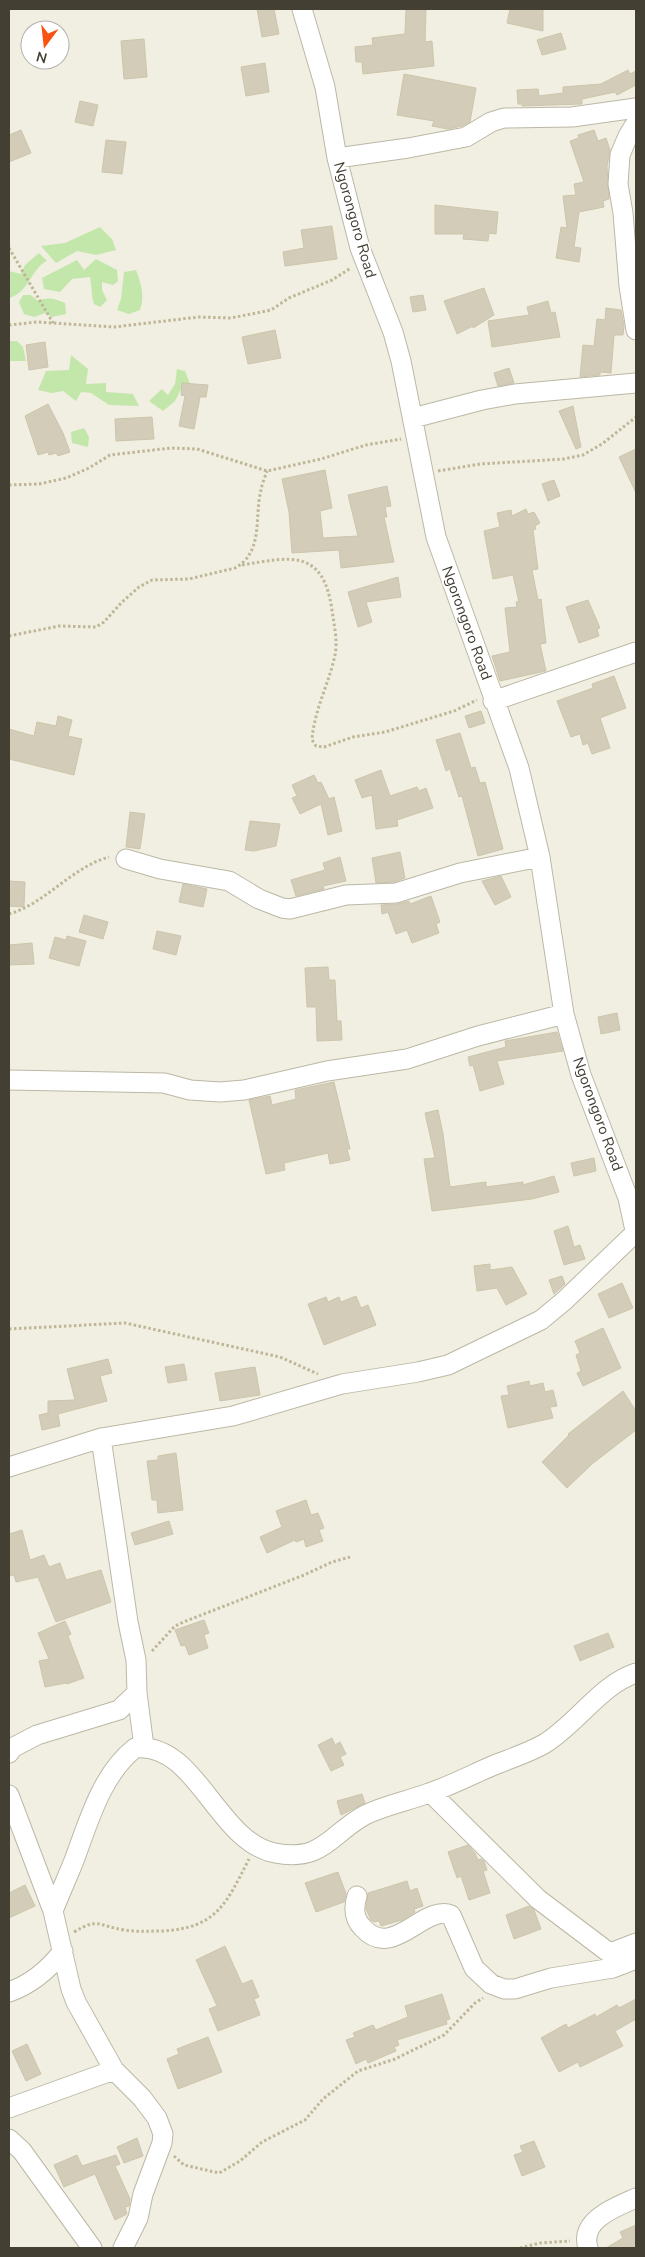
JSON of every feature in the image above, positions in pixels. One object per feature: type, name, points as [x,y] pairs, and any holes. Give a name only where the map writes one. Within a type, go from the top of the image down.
[{"type":"street","name":"Ngorongoro Road","points":[[302,9],[326,87],[337,158],[364,260],[393,332],[401,361],[436,537],[522,777],[540,857],[564,1014],[581,1076],[628,1198],[636,1234]]},
{"type":"street","points":[[337,158],[466,137],[491,122],[504,118],[572,117],[636,108]]},
{"type":"street","points":[[636,123],[620,155],[618,184],[623,213],[628,286],[636,330]]},
{"type":"street","points":[[414,427],[482,400],[515,394],[636,383]]},
{"type":"street","points":[[492,697],[636,652]]},
{"type":"street","points":[[126,859],[160,869],[229,881],[259,898],[282,908],[290,909],[346,894],[396,893],[460,872],[540,857]]},
{"type":"street","points":[[9,1080],[164,1083],[190,1090],[220,1092],[244,1090],[327,1071],[407,1059],[478,1036],[564,1014]]},
{"type":"street","points":[[9,1467],[101,1438],[233,1416],[342,1384],[418,1372],[448,1365],[541,1320],[636,1234]]},
{"type":"street","points":[[101,1438],[128,1622],[136,1660],[137,1693],[144,1747]]},
{"type":"street","points":[[53,1911],[88,1820],[105,1785],[128,1754],[135,1748],[157,1749],[172,1758],[189,1774],[240,1835],[256,1848],[275,1853],[300,1855],[315,1851],[328,1844],[362,1817],[377,1809],[430,1793],[543,1744],[564,1730],[611,1685],[636,1673]]},
{"type":"street","points":[[9,1753],[12,1748],[37,1735],[119,1710],[137,1693]]},
{"type":"street","points":[[430,1793],[538,1899],[565,1922],[623,1959]]},
{"type":"street","points":[[9,1795],[53,1911],[71,1989],[76,2002],[114,2070],[142,2098],[157,2118],[163,2134],[162,2143],[143,2194],[138,2218],[123,2248]]},
{"type":"street","points":[[357,1896],[355,1914],[358,1923],[374,1937],[391,1937],[409,1930],[432,1916],[444,1912],[450,1915],[474,1968],[492,1984],[504,1989],[515,1989],[623,1959],[636,1942]]},
{"type":"street","points":[[9,1992],[32,1980],[49,1968],[61,1946]]},
{"type":"street","points":[[9,2108],[114,2070]]},
{"type":"street","points":[[9,2139],[22,2151],[92,2248]]},
{"type":"street","points":[[587,2245],[591,2224],[611,2209],[636,2198]]},
{"type":"path","points":[[9,248],[53,323]]},
{"type":"path","points":[[9,325],[53,323],[114,327],[199,318],[231,318],[271,310],[289,298],[332,280],[364,260]]},
{"type":"path","points":[[423,475],[480,464],[564,460],[583,455],[602,444],[636,417]]},
{"type":"path","points":[[9,485],[39,484],[66,478],[89,468],[110,455],[171,448],[197,449],[267,471],[321,459],[414,427]]},
{"type":"path","points":[[242,564],[248,556],[258,533],[261,490],[267,471]]},
{"type":"path","points":[[9,636],[59,626],[96,627],[104,622],[139,586],[152,580],[189,579],[235,568],[242,564],[285,558],[296,559],[306,562],[318,572],[329,589],[336,642],[335,655],[313,726],[312,740],[316,746],[324,747],[353,737],[385,732],[492,697]]},
{"type":"path","points":[[9,914],[24,910],[60,883],[95,862],[114,857],[126,859]]},
{"type":"path","points":[[9,1329],[125,1323],[280,1356],[342,1384]]},
{"type":"path","points":[[136,1660],[151,1652],[175,1626],[295,1579],[332,1562],[350,1557]]},
{"type":"path","points":[[61,1946],[86,1925],[94,1923],[134,1932],[174,1930],[204,1923],[217,1913],[230,1896],[256,1848]]},
{"type":"path","points":[[162,2143],[184,2165],[219,2173],[240,2161],[262,2142],[304,2120],[358,2071],[395,2059],[444,2035],[475,2003],[504,1989]]},
{"type":"path","points":[[520,2248],[565,2240],[587,2245]]},
{"type":"green space","points":[[100,227],[112,239],[116,250],[96,255],[77,251],[56,263],[41,246],[65,243]]},
{"type":"green space","points":[[39,253],[47,261],[37,269],[22,291],[9,298],[9,271],[21,274],[25,265]]},
{"type":"green space","points":[[96,259],[117,270],[118,281],[113,285],[102,282],[102,290],[107,300],[100,307],[94,304],[90,277],[72,279],[60,292],[44,289],[42,278],[77,260],[84,270]]},
{"type":"green space","points":[[136,270],[142,290],[142,299],[140,310],[129,314],[117,310],[121,299],[124,272]]},
{"type":"green space","points":[[23,295],[31,295],[38,301],[48,298],[65,303],[66,314],[52,317],[45,313],[34,317],[24,314],[19,302]]},
{"type":"green space","points":[[9,341],[17,341],[23,347],[26,361],[9,361]]},
{"type":"green space","points":[[71,355],[88,369],[86,384],[106,383],[106,392],[133,394],[139,406],[109,405],[91,393],[81,392],[76,401],[63,391],[52,393],[38,390],[46,371],[69,370]]},
{"type":"green space","points":[[177,369],[185,371],[191,386],[181,389],[175,401],[163,411],[149,401],[162,389],[168,395],[175,384]]},
{"type":"green space","points":[[84,428],[89,437],[88,447],[72,443],[71,432]]},
{"type":"building","points":[[257,9],[274,9],[279,34],[262,37]]},
{"type":"building","points":[[406,9],[426,9],[425,42],[432,41],[434,66],[363,74],[362,62],[356,62],[355,47],[373,45],[372,38],[405,34]]},
{"type":"building","points":[[510,9],[543,9],[543,31],[507,23]]},
{"type":"building","points":[[561,33],[566,49],[542,55],[537,40]]},
{"type":"building","points":[[144,39],[147,77],[124,79],[121,41]]},
{"type":"building","points":[[265,63],[269,92],[246,96],[241,67]]},
{"type":"building","points":[[628,70],[630,74],[636,71],[636,85],[617,95],[615,92],[582,99],[582,104],[522,106],[522,104],[518,104],[517,90],[538,89],[539,96],[563,93],[563,87],[601,84]]},
{"type":"building","points":[[404,74],[476,88],[470,122],[448,129],[432,126],[434,121],[397,115]]},
{"type":"building","points":[[80,101],[98,105],[93,126],[75,122]]},
{"type":"building","points":[[21,130],[31,153],[9,162],[9,135]]},
{"type":"building","points":[[594,130],[598,141],[606,138],[610,150],[607,166],[609,199],[603,201],[604,207],[579,212],[574,247],[581,248],[579,262],[556,258],[561,227],[567,228],[563,196],[576,195],[574,184],[584,182],[570,141],[579,138],[578,135]]},
{"type":"building","points":[[106,140],[126,142],[122,174],[102,172]]},
{"type":"building","points":[[435,205],[498,212],[496,234],[489,233],[488,241],[463,239],[464,234],[435,234]]},
{"type":"building","points":[[332,226],[337,259],[285,266],[283,252],[304,248],[301,230]]},
{"type":"building","points":[[484,288],[494,315],[473,328],[473,326],[457,334],[444,301]]},
{"type":"building","points":[[423,295],[426,310],[413,312],[410,297]]},
{"type":"building","points":[[548,301],[551,313],[555,312],[560,337],[492,347],[488,321],[529,315],[527,307]]},
{"type":"building","points":[[606,308],[621,310],[624,326],[623,335],[614,335],[611,373],[600,372],[600,375],[580,377],[583,345],[594,346],[597,319],[605,320]]},
{"type":"building","points":[[275,330],[281,358],[248,364],[242,337]]},
{"type":"building","points":[[45,342],[48,367],[29,370],[26,345]]},
{"type":"building","points":[[509,368],[514,383],[498,386],[494,373]]},
{"type":"building","points":[[182,383],[208,385],[206,397],[200,397],[194,429],[179,426],[185,396],[181,395]]},
{"type":"building","points":[[48,404],[63,433],[70,452],[58,456],[56,453],[49,455],[48,452],[38,455],[25,416]]},
{"type":"building","points":[[573,406],[581,447],[576,449],[559,411]]},
{"type":"building","points":[[152,417],[154,439],[116,441],[115,419]]},
{"type":"building","points":[[636,449],[636,493],[619,457]]},
{"type":"building","points":[[325,470],[332,508],[320,511],[323,538],[358,536],[348,495],[387,486],[391,506],[385,507],[387,517],[384,517],[394,562],[341,568],[339,550],[292,553],[289,512],[282,479]]},
{"type":"building","points":[[554,480],[560,496],[548,501],[542,484]]},
{"type":"building","points":[[526,509],[528,514],[534,512],[540,523],[533,530],[538,569],[532,570],[538,600],[541,599],[546,643],[540,644],[546,671],[500,681],[492,656],[510,652],[505,608],[517,607],[516,602],[519,602],[513,575],[493,579],[484,531],[500,527],[497,513],[511,510],[512,516]]},
{"type":"building","points":[[398,577],[401,597],[366,602],[372,622],[358,627],[348,592]]},
{"type":"building","points":[[588,600],[600,628],[597,629],[599,636],[579,643],[566,607]]},
{"type":"building","points":[[614,676],[626,708],[600,718],[610,748],[592,754],[588,743],[583,745],[580,734],[571,737],[557,701],[593,688],[592,684]]},
{"type":"building","points":[[481,711],[485,723],[469,728],[465,716]]},
{"type":"building","points":[[58,716],[72,720],[68,736],[82,739],[74,775],[9,759],[9,729],[34,736],[37,722],[56,726]]},
{"type":"building","points":[[460,733],[471,768],[475,767],[480,783],[485,782],[503,849],[478,856],[462,796],[459,797],[450,769],[446,771],[436,740]]},
{"type":"building","points":[[381,770],[390,796],[417,787],[419,791],[426,788],[433,808],[397,820],[398,826],[376,829],[372,795],[362,798],[355,780]]},
{"type":"building","points":[[314,775],[318,783],[321,782],[329,799],[334,797],[342,831],[328,835],[321,804],[300,814],[292,798],[297,796],[292,785]]},
{"type":"building","points":[[130,812],[145,814],[140,849],[126,847]]},
{"type":"building","points":[[250,821],[280,824],[276,846],[254,851],[245,850]]},
{"type":"building","points":[[400,852],[405,878],[394,882],[376,883],[372,858]]},
{"type":"building","points":[[340,857],[346,881],[323,886],[324,889],[296,896],[291,880],[325,870],[323,863]]},
{"type":"building","points":[[501,876],[511,897],[495,905],[482,881]]},
{"type":"building","points":[[9,881],[25,882],[24,907],[9,906]]},
{"type":"building","points":[[183,884],[207,889],[203,907],[179,902]]},
{"type":"building","points":[[431,896],[440,922],[436,924],[439,933],[412,943],[407,930],[396,934],[388,912],[382,914],[381,905],[409,901],[410,904]]},
{"type":"building","points":[[84,915],[108,922],[103,939],[79,932]]},
{"type":"building","points":[[157,931],[181,936],[176,955],[153,949]]},
{"type":"building","points":[[67,936],[86,941],[79,966],[49,958],[55,937],[66,940]]},
{"type":"building","points":[[32,943],[34,964],[9,965],[9,945]]},
{"type":"building","points":[[328,967],[329,980],[335,980],[337,1021],[341,1021],[342,1040],[317,1041],[316,1007],[307,1007],[305,968]]},
{"type":"building","points":[[617,1013],[620,1030],[601,1034],[598,1017]]},
{"type":"building","points":[[557,1032],[563,1051],[497,1061],[504,1084],[480,1091],[473,1065],[470,1066],[468,1057],[506,1047],[505,1041]]},
{"type":"building","points":[[334,1082],[350,1149],[347,1149],[350,1160],[330,1164],[328,1153],[284,1163],[285,1170],[266,1174],[249,1100],[270,1096],[272,1105],[296,1099],[295,1090]]},
{"type":"building","points":[[438,1110],[450,1187],[486,1182],[486,1187],[523,1182],[523,1185],[554,1176],[559,1192],[532,1199],[432,1211],[424,1159],[435,1158],[425,1113]]},
{"type":"building","points":[[594,1158],[596,1171],[574,1176],[571,1163]]},
{"type":"building","points":[[568,1226],[574,1247],[580,1245],[585,1259],[564,1265],[554,1231]]},
{"type":"building","points":[[490,1264],[490,1270],[512,1267],[527,1294],[506,1305],[497,1288],[477,1291],[474,1266]]},
{"type":"building","points":[[562,1276],[565,1284],[554,1294],[549,1280]]},
{"type":"building","points":[[622,1283],[633,1308],[609,1318],[598,1294]]},
{"type":"building","points":[[356,1296],[361,1308],[368,1305],[376,1325],[324,1345],[308,1304],[326,1297],[328,1302],[339,1297],[341,1302]]},
{"type":"building","points":[[603,1328],[621,1368],[583,1386],[577,1373],[581,1371],[576,1355],[580,1353],[575,1341]]},
{"type":"building","points":[[108,1359],[112,1373],[100,1376],[107,1401],[58,1414],[60,1426],[42,1430],[39,1415],[48,1413],[48,1401],[75,1400],[67,1369]]},
{"type":"building","points":[[184,1364],[187,1380],[168,1383],[165,1367]]},
{"type":"building","points":[[255,1367],[260,1395],[220,1401],[215,1373]]},
{"type":"building","points":[[529,1381],[530,1386],[543,1383],[545,1392],[553,1390],[557,1406],[550,1407],[553,1418],[508,1428],[501,1396],[509,1395],[507,1386]]},
{"type":"building","points":[[623,1391],[636,1411],[636,1430],[592,1464],[567,1488],[542,1462],[568,1434]]},
{"type":"building","points":[[176,1453],[183,1510],[158,1513],[157,1500],[152,1500],[147,1461],[158,1460],[158,1456]]},
{"type":"building","points":[[306,1500],[311,1515],[318,1513],[324,1528],[319,1530],[323,1541],[306,1547],[304,1539],[296,1542],[295,1540],[267,1553],[260,1537],[282,1527],[276,1511]]},
{"type":"building","points":[[169,1521],[173,1534],[135,1545],[131,1533]]},
{"type":"building","points":[[22,1530],[30,1560],[44,1555],[49,1567],[60,1563],[66,1580],[101,1570],[111,1602],[56,1622],[38,1577],[16,1582],[14,1575],[9,1576],[9,1534]]},
{"type":"building","points":[[204,1620],[209,1633],[204,1635],[208,1648],[189,1655],[185,1645],[181,1646],[175,1630]]},
{"type":"building","points":[[65,1621],[71,1634],[68,1636],[84,1678],[67,1684],[45,1687],[39,1661],[49,1659],[38,1633]]},
{"type":"building","points":[[608,1633],[614,1647],[580,1661],[574,1646]]},
{"type":"building","points":[[332,1738],[335,1745],[340,1742],[346,1754],[340,1757],[344,1765],[331,1771],[318,1745]]},
{"type":"building","points":[[362,1794],[365,1803],[341,1815],[337,1801]]},
{"type":"building","points":[[468,1845],[478,1860],[484,1861],[487,1870],[483,1871],[490,1893],[469,1900],[461,1876],[457,1878],[448,1852]]},
{"type":"building","points":[[338,1872],[346,1894],[344,1902],[316,1912],[305,1883]]},
{"type":"building","points":[[407,1881],[410,1891],[417,1888],[423,1906],[414,1909],[415,1912],[402,1920],[381,1926],[379,1921],[374,1922],[371,1920],[366,1909],[368,1893]]},
{"type":"building","points":[[25,1885],[35,1906],[9,1918],[9,1893]]},
{"type":"building","points":[[529,1906],[534,1910],[541,1929],[514,1939],[506,1915]]},
{"type":"building","points":[[225,1946],[242,1984],[252,1980],[259,1997],[254,1999],[260,2015],[218,2031],[209,2009],[217,2006],[196,1960]]},
{"type":"building","points":[[442,1994],[450,2019],[446,2020],[447,2024],[397,2040],[399,2045],[394,2047],[396,2051],[368,2063],[366,2059],[356,2064],[346,2040],[355,2037],[353,2033],[373,2025],[376,2030],[408,2017],[405,2006]]},
{"type":"building","points":[[636,1999],[636,2019],[615,2031],[623,2046],[580,2067],[578,2062],[559,2072],[541,2038],[566,2024],[568,2028],[595,2014],[596,2017],[617,2005],[619,2008]]},
{"type":"building","points":[[208,2037],[222,2072],[178,2089],[167,2059],[179,2054],[177,2049]]},
{"type":"building","points":[[27,2044],[41,2074],[26,2081],[12,2051]]},
{"type":"building","points":[[137,2138],[143,2156],[124,2163],[117,2147]]},
{"type":"building","points":[[534,2141],[545,2167],[522,2176],[514,2155],[523,2152],[520,2146]]},
{"type":"building","points":[[77,2155],[82,2166],[116,2155],[120,2164],[115,2166],[130,2199],[129,2206],[125,2207],[127,2214],[115,2220],[95,2174],[64,2187],[54,2165]]},
{"type":"building","points":[[636,2225],[636,2248],[606,2248],[623,2238],[620,2232]]}]
